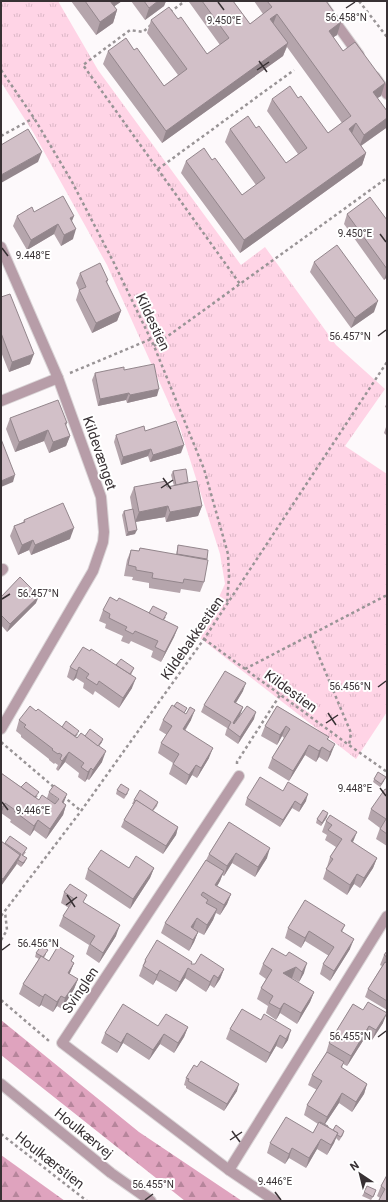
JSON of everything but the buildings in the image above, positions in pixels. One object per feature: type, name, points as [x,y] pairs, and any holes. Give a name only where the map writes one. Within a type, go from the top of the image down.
[{"type":"street","points":[[320,1],[387,94]]},
{"type":"street","name":"Kildevænget","points":[[1,247],[58,378],[102,497],[104,532],[103,542],[93,571],[1,729]]},
{"type":"street","points":[[1,401],[58,378]]},
{"type":"street","name":"Svinglen","points":[[62,1043],[239,776]]},
{"type":"street","points":[[229,1170],[387,916]]},
{"type":"street","points":[[62,1043],[229,1170],[275,1201]]},
{"type":"street","name":"Houlkærvej","points":[[1,1084],[111,1173],[151,1201]]},
{"type":"path","points":[[167,14],[185,1]]},
{"type":"path","points":[[359,1],[387,37]]},
{"type":"path","points":[[155,23],[142,32],[130,30],[83,65],[240,284]]},
{"type":"path","name":"Kildestien","points":[[1,70],[34,118],[71,180],[114,263],[154,346],[204,469],[228,554],[229,576],[227,605]]},
{"type":"path","points":[[158,169],[294,70]]},
{"type":"path","points":[[1,136],[34,118]]},
{"type":"path","points":[[154,346],[387,178]]},
{"type":"path","points":[[58,378],[151,339]]},
{"type":"path","name":"Kildebakkestien","points":[[1,916],[81,811],[204,639],[387,362]]},
{"type":"path","points":[[245,669],[387,595]]},
{"type":"path","points":[[310,635],[351,733],[349,745]]},
{"type":"path","name":"Kildestien","points":[[204,639],[387,772]]},
{"type":"path","points":[[239,776],[237,762],[280,695]]},
{"type":"path","points":[[1,741],[81,811]]},
{"type":"path","points":[[1,940],[6,930],[5,912]]},
{"type":"path","points":[[1,1000],[50,1041],[62,1043]]},
{"type":"path","name":"Houlkærstien","points":[[1,1134],[87,1201]]},
{"type":"green space","points":[[1,1],[58,1],[98,70],[241,265],[265,247],[336,345],[385,389],[345,446],[387,474],[387,712],[356,759],[200,638],[225,584],[220,554],[180,428],[107,265],[33,132],[1,82]]},
{"type":"green space","points":[[1,1020],[139,1132],[242,1201],[185,1201],[1,1055]]},
{"type":"green space","points":[[1,1155],[65,1201],[2,1201]]}]
